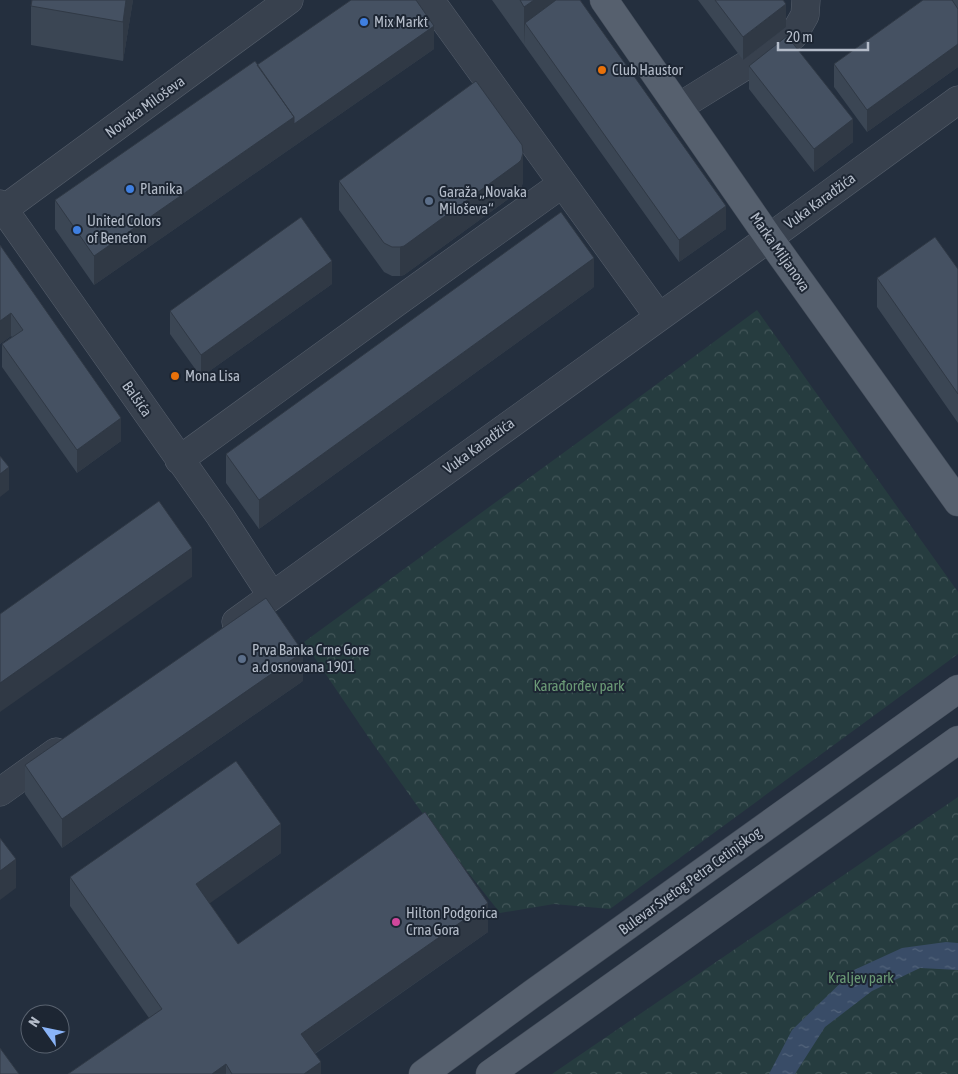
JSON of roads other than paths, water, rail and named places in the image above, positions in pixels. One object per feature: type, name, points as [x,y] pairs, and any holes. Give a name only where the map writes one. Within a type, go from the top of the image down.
[{"type":"main road","name":"Marka Miljanova","points":[[604,0],[769,238],[958,502]]},
{"type":"main road","name":"Bulevar Svetog Petra Cetinjskog","points":[[423,1074],[958,689]]},
{"type":"main road","points":[[490,1074],[958,740]]},
{"type":"street","name":"Novaka Miloševa","points":[[1,209],[289,0]]},
{"type":"street","points":[[430,0],[659,317]]},
{"type":"street","points":[[679,108],[793,36],[805,14],[806,0]]},
{"type":"street","name":"Vuka Karadžića","points":[[220,634],[958,100]]},
{"type":"street","points":[[179,460],[562,184]]},
{"type":"street","name":"Balšića","points":[[1,209],[220,516],[272,596]]},
{"type":"street","points":[[0,792],[79,736]]},
{"type":"water","points":[[946,942],[958,943],[958,970],[920,968],[872,991],[825,1027],[795,1074],[769,1074],[792,1030],[854,970],[902,948]]},
{"type":"place","name":"Mix Markt","points":[[364,22]]},
{"type":"place","name":"Club Haustor","points":[[602,70]]},
{"type":"place","name":"Planika","points":[[130,189]]},
{"type":"place","name":"Garaža „Novaka Miloševa“","points":[[429,201]]},
{"type":"place","name":"United Colors of Beneton","points":[[77,230]]},
{"type":"place","name":"Mona Lisa","points":[[175,376]]},
{"type":"place","name":"Prva Banka Crne Gore a.d osnovana 1901","points":[[242,659]]},
{"type":"place","name":"Hilton Podgorica Crna Gora","points":[[396,922]]},
{"type":"park label","name":"Karađorđev park","points":[[579,686]]},
{"type":"park label","name":"Kraljev park","points":[[861,978]]}]
